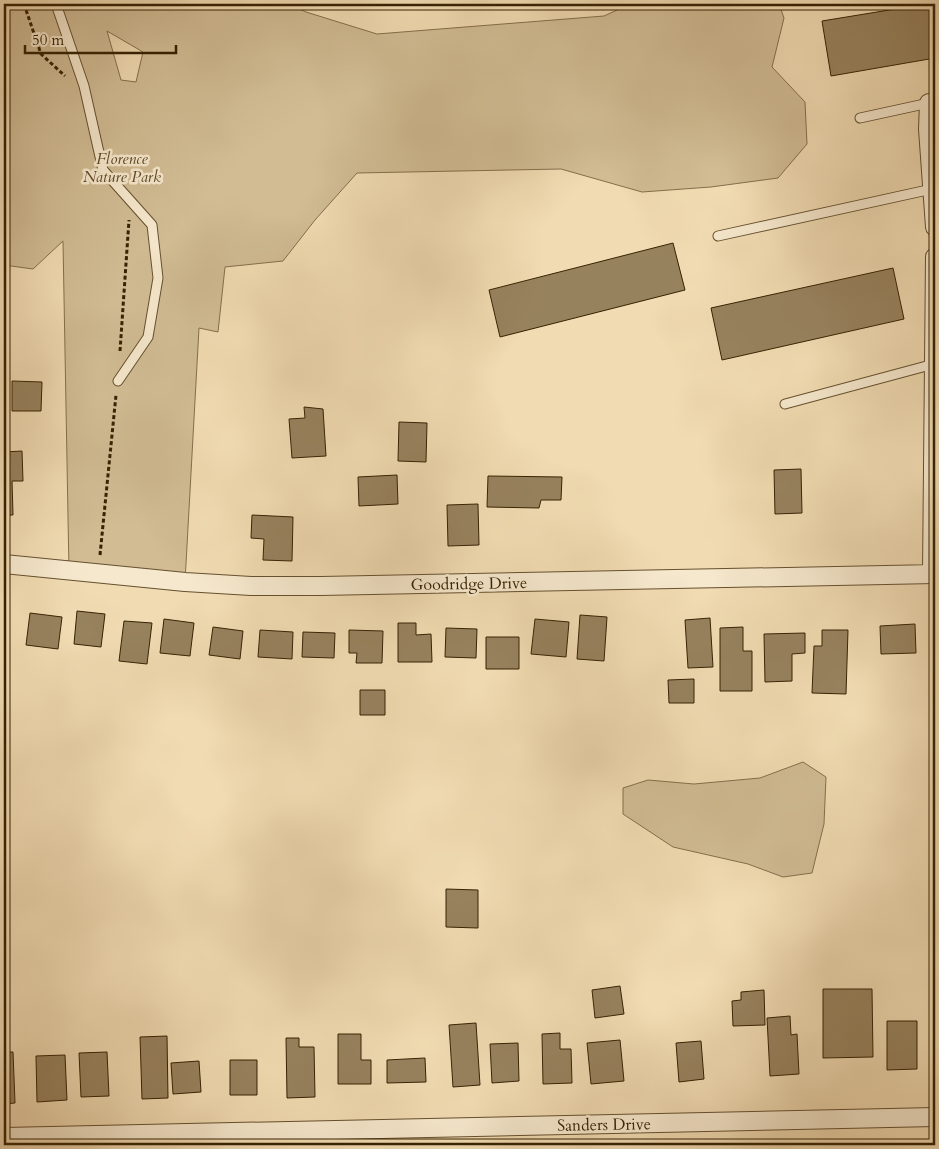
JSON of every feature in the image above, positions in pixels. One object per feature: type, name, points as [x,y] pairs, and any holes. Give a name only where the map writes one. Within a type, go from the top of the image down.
[{"type":"street","points":[[932,103],[928,129],[935,226]]},
{"type":"street","points":[[933,574],[935,256]]},
{"type":"street","name":"Goodridge Drive","points":[[4,564],[185,582],[251,586],[933,574]]},
{"type":"street","name":"Sanders Drive","points":[[4,1137],[935,1117]]},
{"type":"lane","points":[[56,4],[84,86],[103,170],[152,225],[158,278],[148,337],[118,381]]},
{"type":"lane","points":[[860,118],[932,103]]},
{"type":"lane","points":[[718,236],[932,188]]},
{"type":"lane","points":[[785,404],[934,364]]},
{"type":"path","points":[[24,4],[41,54],[67,77]]},
{"type":"path","points":[[98,573],[118,381],[130,218]]},
{"type":"green space","name":"Florence Nature Park","points":[[4,4],[289,4],[306,12],[377,34],[604,16],[630,4],[779,4],[784,18],[772,67],[805,102],[807,144],[778,178],[711,187],[642,192],[561,169],[357,173],[315,220],[283,261],[225,267],[218,332],[199,328],[185,582],[69,571],[63,241],[33,269],[4,265]],"holes":[[[107,31],[143,52],[136,82],[121,80]]]},
{"type":"green space","points":[[803,762],[826,777],[824,824],[812,873],[783,877],[748,864],[673,847],[623,814],[623,788],[648,780],[694,784],[760,778]]},
{"type":"building","points":[[935,4],[935,58],[831,76],[822,21]]},
{"type":"building","points":[[673,243],[685,290],[500,337],[489,290]]},
{"type":"building","points":[[893,268],[904,319],[722,360],[711,308]]},
{"type":"building","points":[[12,381],[42,382],[41,411],[12,411]]},
{"type":"building","points":[[304,407],[323,409],[326,456],[292,458],[289,419],[305,418]]},
{"type":"building","points":[[399,422],[427,423],[426,462],[398,461]]},
{"type":"building","points":[[22,451],[23,481],[12,481],[13,515],[4,515],[4,452]]},
{"type":"building","points":[[801,469],[802,513],[775,514],[774,470]]},
{"type":"building","points":[[397,475],[398,504],[359,506],[358,477]]},
{"type":"building","points":[[488,476],[562,477],[561,500],[541,500],[539,508],[487,507]]},
{"type":"building","points":[[478,504],[479,545],[448,546],[447,505]]},
{"type":"building","points":[[252,515],[293,517],[292,561],[263,560],[264,539],[251,538]]},
{"type":"building","points":[[77,611],[105,614],[101,647],[74,644]]},
{"type":"building","points":[[30,613],[62,617],[58,649],[26,645]]},
{"type":"building","points":[[580,615],[607,617],[604,661],[577,659]]},
{"type":"building","points":[[710,618],[713,667],[688,668],[685,620]]},
{"type":"building","points":[[164,619],[194,623],[190,656],[160,653]]},
{"type":"building","points":[[535,619],[569,622],[566,657],[531,654]]},
{"type":"building","points":[[124,621],[152,623],[147,664],[119,661]]},
{"type":"building","points":[[398,623],[416,623],[416,635],[431,634],[432,662],[398,662]]},
{"type":"building","points":[[915,624],[916,653],[881,654],[880,626]]},
{"type":"building","points":[[213,627],[243,631],[240,659],[209,655]]},
{"type":"building","points":[[743,627],[743,651],[752,651],[752,691],[720,691],[720,628]]},
{"type":"building","points":[[446,628],[477,629],[476,658],[445,657]]},
{"type":"building","points":[[260,630],[293,632],[292,659],[258,657]]},
{"type":"building","points":[[349,630],[383,631],[382,663],[356,663],[357,653],[349,653]]},
{"type":"building","points":[[822,630],[848,630],[846,694],[812,693],[814,646],[822,646]]},
{"type":"building","points":[[303,632],[335,633],[334,658],[302,657]]},
{"type":"building","points":[[805,633],[805,653],[792,654],[792,681],[765,682],[764,634]]},
{"type":"building","points":[[486,637],[519,637],[519,669],[486,669]]},
{"type":"building","points":[[694,679],[694,703],[669,703],[668,680]]},
{"type":"building","points":[[360,690],[385,690],[385,715],[360,715]]},
{"type":"building","points":[[446,889],[478,890],[478,928],[446,927]]},
{"type":"building","points":[[620,986],[624,1014],[595,1018],[592,990]]},
{"type":"building","points":[[823,989],[872,989],[873,1057],[823,1058]]},
{"type":"building","points":[[764,990],[765,1025],[733,1026],[732,1001],[741,1000],[741,992]]},
{"type":"building","points":[[790,1016],[791,1035],[797,1034],[799,1074],[770,1076],[767,1018]]},
{"type":"building","points":[[887,1021],[917,1021],[917,1069],[887,1070]]},
{"type":"building","points":[[476,1023],[480,1085],[453,1087],[449,1025]]},
{"type":"building","points":[[560,1033],[560,1049],[571,1049],[572,1083],[543,1084],[542,1034]]},
{"type":"building","points":[[338,1034],[361,1034],[361,1060],[371,1060],[371,1084],[338,1084]]},
{"type":"building","points":[[167,1036],[168,1098],[142,1099],[140,1037]]},
{"type":"building","points":[[286,1038],[299,1038],[299,1047],[314,1047],[315,1097],[287,1098]]},
{"type":"building","points":[[620,1040],[624,1081],[591,1084],[587,1043]]},
{"type":"building","points":[[701,1041],[704,1079],[679,1082],[676,1043]]},
{"type":"building","points":[[518,1043],[519,1081],[492,1083],[490,1044]]},
{"type":"building","points":[[4,1052],[13,1052],[15,1103],[4,1104]]},
{"type":"building","points":[[107,1052],[109,1096],[81,1097],[79,1053]]},
{"type":"building","points":[[65,1055],[67,1100],[37,1102],[36,1056]]},
{"type":"building","points":[[425,1058],[426,1082],[387,1083],[387,1060]]},
{"type":"building","points":[[230,1060],[257,1060],[257,1095],[230,1095]]},
{"type":"building","points":[[199,1061],[201,1092],[173,1094],[171,1063]]}]
